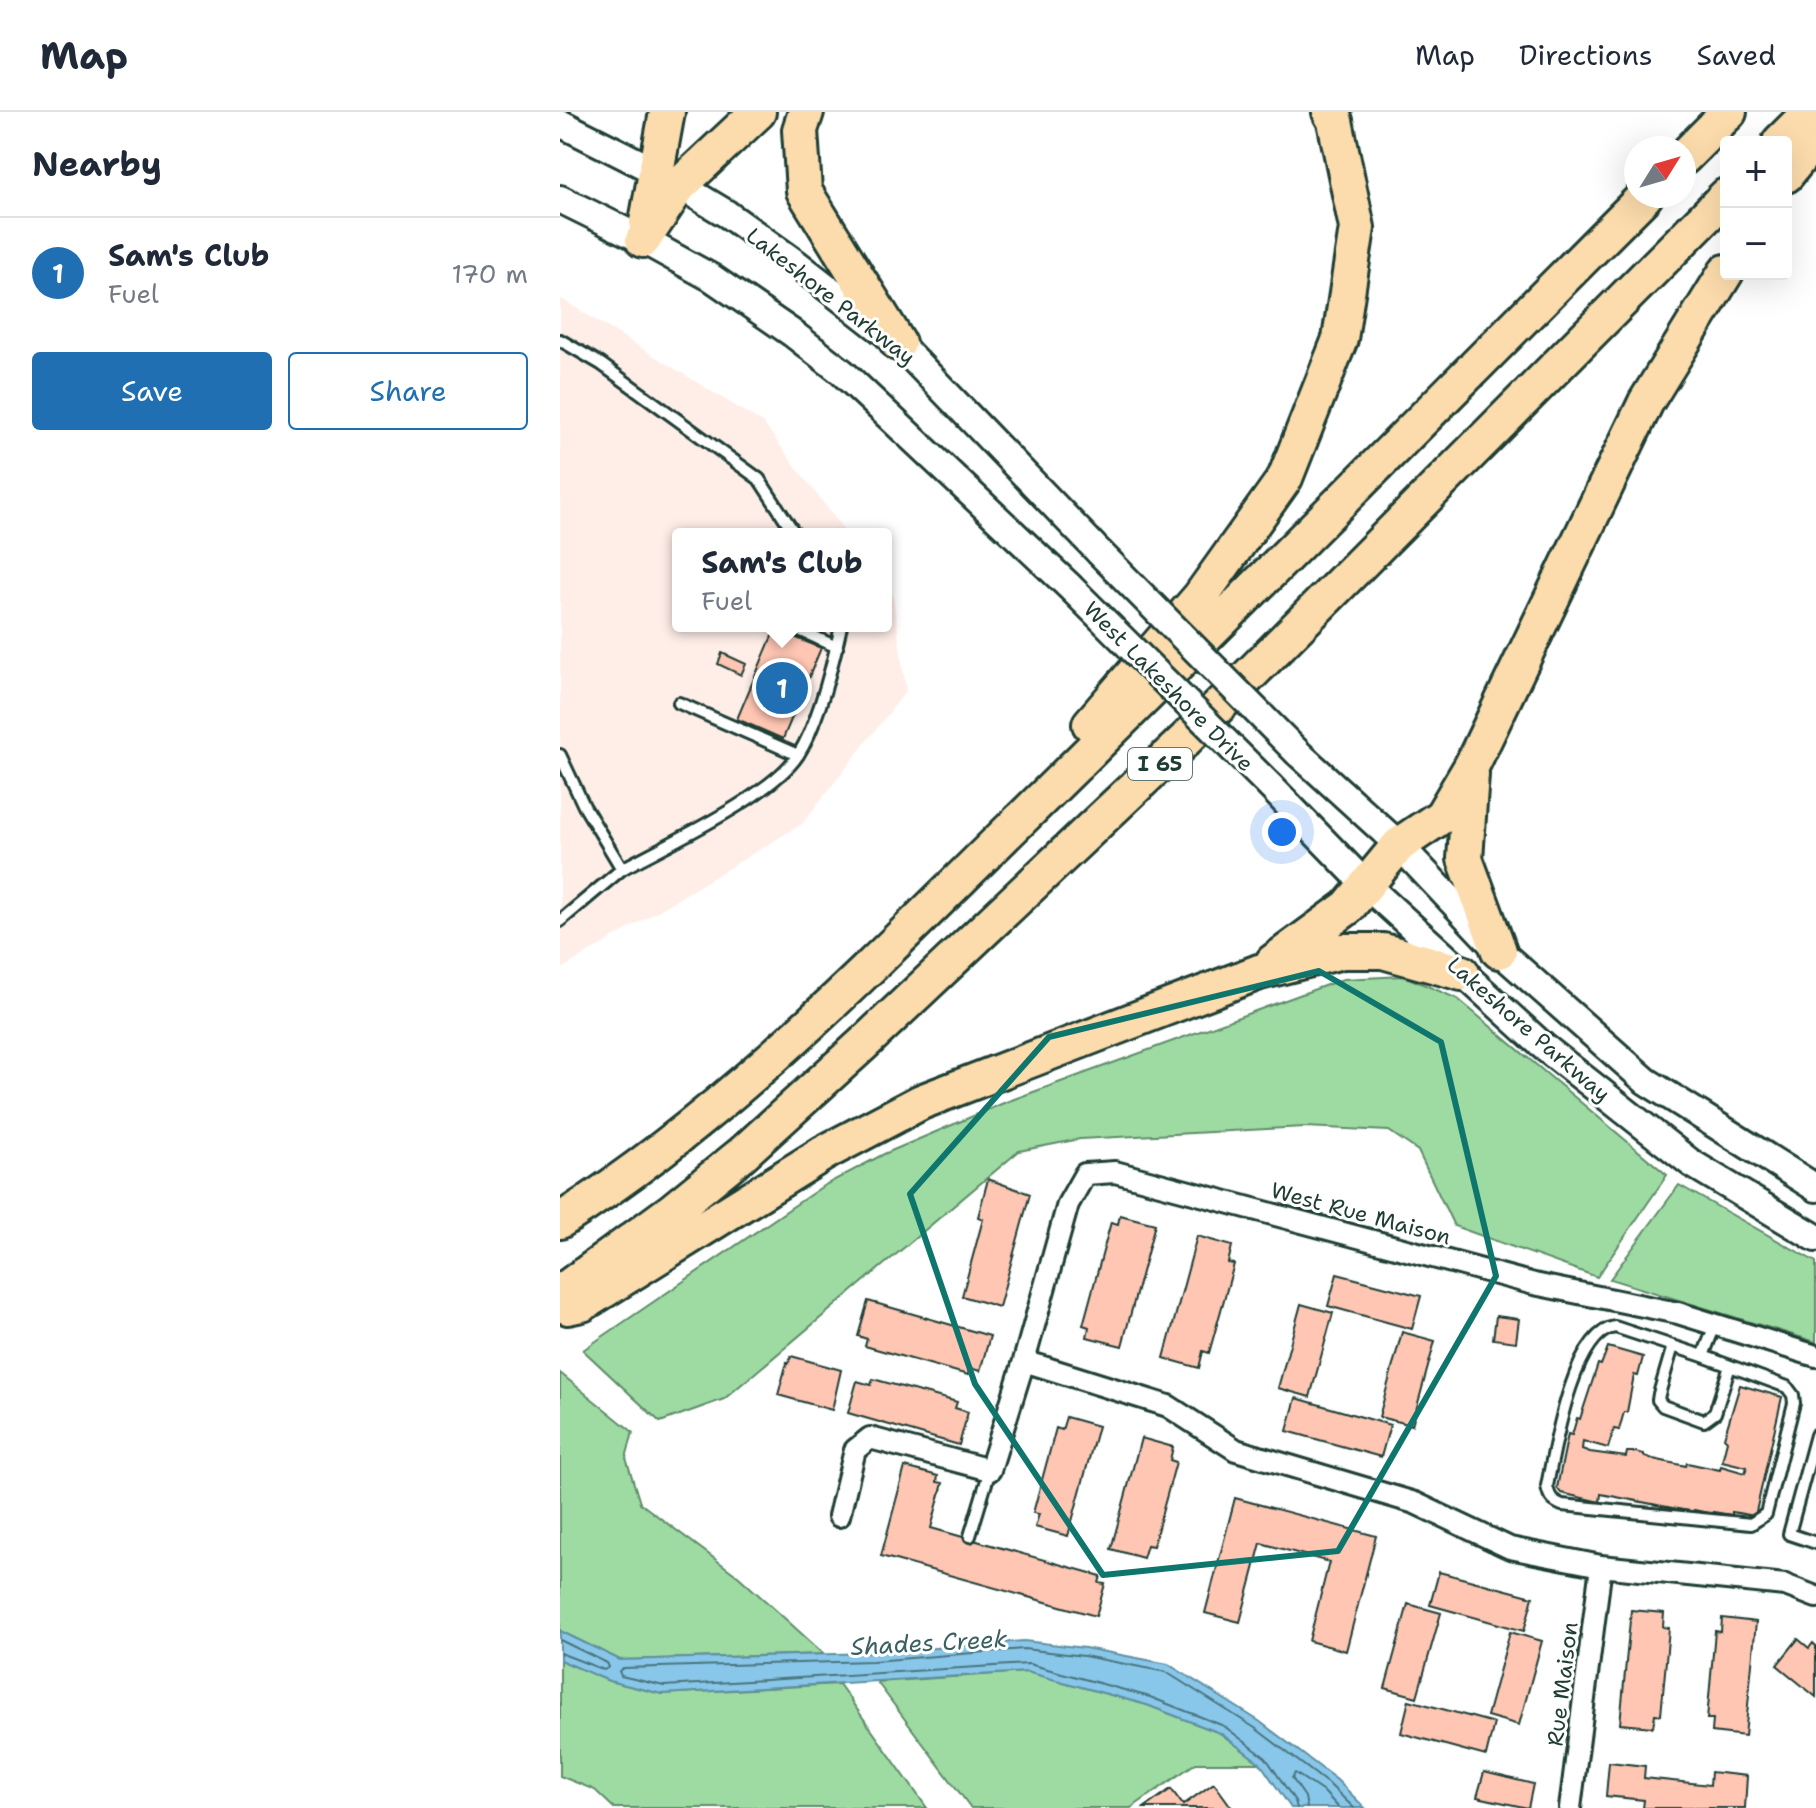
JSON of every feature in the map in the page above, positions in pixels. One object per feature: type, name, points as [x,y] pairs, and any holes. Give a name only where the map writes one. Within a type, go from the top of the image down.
[{"type":"highway","points":[[643,240],[668,179],[667,112]]},
{"type":"highway","points":[[668,179],[758,112]]},
{"type":"highway","points":[[806,112],[800,130],[804,191],[898,343]]},
{"type":"highway","points":[[968,870],[1200,597],[1285,478],[1340,339],[1357,228],[1335,121],[1330,112]]},
{"type":"highway","points":[[1696,145],[1729,112]]},
{"type":"highway","points":[[1786,136],[1810,112]]},
{"type":"highway","points":[[1792,167],[1816,137]]},
{"type":"highway","name":"I 65","points":[[566,1300],[719,1173],[840,1066],[1186,739],[1720,202]]},
{"type":"highway","name":"I 65","points":[[560,1221],[663,1148],[731,1093],[843,993],[1142,701],[1633,208]]},
{"type":"highway","points":[[1259,972],[1348,907],[1399,845],[1442,816],[1471,767],[1646,402],[1721,280]]},
{"type":"highway","points":[[1471,767],[1465,859],[1499,951]]},
{"type":"highway","points":[[566,1300],[824,1153],[921,1102],[1259,972],[1342,951],[1383,951],[1462,973]]},
{"type":"main road","name":"Lakeshore Parkway","points":[[560,123],[668,179],[727,214],[898,343],[1099,552]]},
{"type":"main road","points":[[560,199],[643,240]]},
{"type":"main road","name":"West Lakeshore Drive","points":[[643,240],[749,303],[842,372],[1069,586],[1270,786]]},
{"type":"main road","name":"West Lakeshore Drive","points":[[1099,552],[1298,753]]},
{"type":"main road","name":"Lakeshore Parkway","points":[[1298,753],[1399,845],[1499,951],[1646,1081],[1816,1188]]},
{"type":"main road","name":"Lakeshore Parkway","points":[[1270,786],[1366,885],[1544,1047],[1691,1163],[1816,1238]]},
{"type":"street","name":"West Rue Maison","points":[[990,1470],[1068,1204],[1085,1174],[1115,1172],[1534,1284],[1678,1313],[1816,1356]]},
{"type":"street","points":[[1024,1361],[1168,1406],[1236,1450],[1415,1503],[1510,1548],[1601,1566],[1785,1585],[1816,1597]]},
{"type":"street","points":[[839,1516],[855,1450],[870,1438],[990,1470]]},
{"type":"street","name":"Rue Maison","points":[[1570,1808],[1601,1566]]},
{"type":"lane","points":[[560,340],[601,364],[759,479],[791,528]]},
{"type":"lane","points":[[803,632],[837,647]]},
{"type":"lane","points":[[560,921],[622,869],[732,808],[778,777],[798,755],[811,729],[840,632]]},
{"type":"lane","points":[[679,703],[798,755]]},
{"type":"lane","points":[[560,755],[584,806],[622,869]]},
{"type":"lane","points":[[1703,1356],[1715,1325]]},
{"type":"lane","points":[[1615,1327],[1673,1346],[1787,1387],[1793,1395],[1794,1403],[1766,1514],[1751,1524],[1554,1502],[1547,1486],[1564,1407],[1575,1374],[1599,1334],[1615,1327]]},
{"type":"lane","points":[[1673,1346],[1658,1400],[1663,1406],[1704,1421],[1715,1413],[1730,1366]]},
{"type":"lane","points":[[1816,1435],[1789,1534],[1816,1543]]},
{"type":"lane","points":[[970,1536],[990,1470]]},
{"type":"highlighted area","points":[[1319,971],[1441,1042],[1496,1276],[1338,1551],[1103,1575],[975,1384],[910,1194],[1049,1037]]},
{"type":"shaded area","points":[[560,298],[763,423],[842,528],[672,528],[672,632],[892,632],[892,594],[906,691],[802,824],[560,970]]},
{"type":"green space","points":[[1404,976],[1458,999],[1667,1175],[1597,1277],[1454,1226],[1418,1151],[1389,1131],[1305,1127],[1080,1139],[1019,1151],[724,1399],[660,1422],[583,1350],[823,1186],[884,1154],[1006,1102],[1343,979]]},
{"type":"green space","points":[[1679,1185],[1816,1262],[1816,1342],[1610,1279]]},
{"type":"green space","points":[[560,1373],[633,1432],[626,1458],[640,1503],[739,1577],[824,1654],[620,1660],[560,1631]]},
{"type":"green space","points":[[560,1660],[609,1681],[662,1694],[839,1684],[927,1808],[614,1808],[595,1790],[560,1776]]},
{"type":"green space","points":[[1027,1672],[1147,1705],[1220,1733],[1260,1763],[1196,1763],[1131,1808],[971,1808],[877,1682]]},
{"type":"water","points":[[560,1631],[620,1660],[872,1653],[1024,1641],[1085,1648],[1168,1664],[1259,1721],[1337,1780],[1365,1808],[1291,1808],[1260,1763],[1220,1733],[1147,1705],[1027,1672],[662,1694],[609,1681],[560,1660]]},
{"type":"building","points":[[774,632],[782,632],[821,648],[783,739],[737,719]]},
{"type":"building","points":[[722,653],[746,664],[741,675],[718,664]]},
{"type":"building","points":[[988,1179],[1030,1194],[999,1307],[962,1296],[983,1219],[978,1217]]},
{"type":"building","points":[[1120,1215],[1155,1224],[1122,1346],[1087,1337],[1089,1327],[1083,1325],[1111,1222],[1118,1224]]},
{"type":"building","points":[[1197,1236],[1232,1246],[1228,1263],[1234,1264],[1209,1353],[1203,1351],[1199,1368],[1164,1358]]},
{"type":"building","points":[[1337,1274],[1421,1296],[1412,1329],[1328,1306]]},
{"type":"building","points":[[868,1301],[990,1336],[980,1371],[970,1368],[968,1375],[865,1346],[867,1339],[858,1336]]},
{"type":"building","points":[[1301,1304],[1333,1313],[1310,1397],[1278,1388]]},
{"type":"building","points":[[1496,1316],[1519,1319],[1516,1342],[1493,1339]]},
{"type":"building","points":[[1402,1332],[1435,1341],[1412,1425],[1379,1417]]},
{"type":"building","points":[[1608,1347],[1643,1357],[1638,1376],[1634,1375],[1627,1412],[1624,1412],[1619,1430],[1614,1429],[1608,1448],[1583,1441],[1582,1449],[1590,1452],[1626,1457],[1627,1452],[1635,1452],[1686,1466],[1687,1463],[1720,1470],[1721,1466],[1745,1473],[1747,1467],[1722,1461],[1727,1441],[1724,1438],[1740,1385],[1782,1397],[1755,1516],[1732,1512],[1732,1515],[1693,1512],[1601,1494],[1600,1502],[1561,1493],[1557,1488],[1568,1434],[1572,1435],[1577,1418],[1580,1419],[1598,1364],[1601,1365]]},
{"type":"building","points":[[791,1356],[841,1370],[832,1410],[778,1395]]},
{"type":"building","points":[[873,1379],[957,1402],[955,1408],[968,1412],[959,1445],[848,1413],[857,1381],[871,1385]]},
{"type":"building","points":[[1296,1398],[1390,1425],[1381,1457],[1287,1431]]},
{"type":"building","points":[[1066,1417],[1098,1426],[1068,1536],[1035,1527],[1039,1514],[1033,1513],[1056,1428],[1062,1430]]},
{"type":"building","points":[[1141,1438],[1173,1447],[1170,1460],[1176,1462],[1153,1546],[1147,1545],[1143,1558],[1111,1549]]},
{"type":"building","points":[[905,1467],[938,1476],[937,1482],[943,1483],[931,1528],[1101,1576],[1099,1583],[1105,1584],[1096,1616],[881,1556]]},
{"type":"building","points":[[1235,1498],[1376,1536],[1346,1651],[1309,1641],[1329,1562],[1261,1543],[1240,1622],[1205,1613]]},
{"type":"building","points":[[1439,1572],[1533,1597],[1524,1631],[1430,1605]]},
{"type":"building","points":[[1408,1604],[1441,1613],[1417,1697],[1385,1688]]},
{"type":"building","points":[[1631,1610],[1664,1613],[1663,1627],[1669,1628],[1661,1715],[1655,1714],[1653,1727],[1620,1724]]},
{"type":"building","points":[[1722,1618],[1756,1622],[1745,1736],[1712,1732],[1713,1719],[1707,1719],[1715,1631],[1721,1632]]},
{"type":"building","points":[[1510,1632],[1542,1641],[1519,1725],[1487,1716]]},
{"type":"building","points":[[1798,1639],[1809,1648],[1813,1643],[1816,1646],[1816,1697],[1777,1665]]},
{"type":"building","points":[[1409,1700],[1494,1723],[1486,1756],[1401,1733]]},
{"type":"building","points":[[1609,1762],[1645,1766],[1644,1778],[1710,1785],[1711,1772],[1747,1776],[1745,1808],[1643,1808],[1644,1800],[1606,1796]]},
{"type":"building","points":[[1484,1772],[1533,1784],[1528,1808],[1477,1797]]},
{"type":"building","points":[[1214,1783],[1232,1808],[1144,1808],[1171,1789],[1183,1805]]},
{"type":"place","name":"Sam's Club","points":[[782,688]]},
{"type":"water label","name":"Shades Creek","points":[[929,1643]]}]
